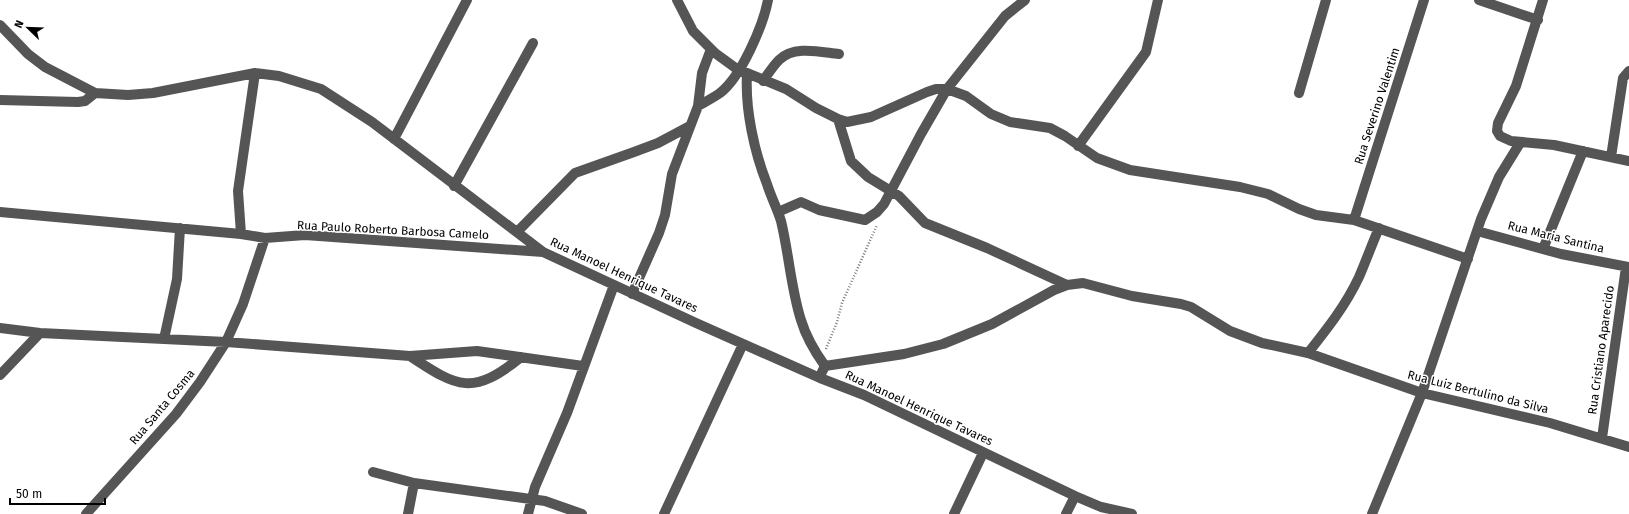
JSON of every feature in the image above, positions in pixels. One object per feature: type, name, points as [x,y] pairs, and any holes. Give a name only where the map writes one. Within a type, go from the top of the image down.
[{"type":"street","points":[[394,138],[467,0]]},
{"type":"street","points":[[678,0],[693,31],[711,49],[743,72],[786,89],[816,108],[847,122],[871,117],[936,89],[947,89],[966,96],[997,117],[1010,122],[1050,128],[1065,136],[1097,158],[1130,170],[1240,187],[1268,194],[1316,215],[1354,220],[1468,259]]},
{"type":"street","points":[[698,106],[721,93],[743,72],[760,29],[768,0]]},
{"type":"street","points":[[778,212],[801,202],[819,210],[866,220],[877,212],[891,191],[947,89],[1005,16],[1025,0]]},
{"type":"street","points":[[1078,146],[1146,52],[1158,0]]},
{"type":"street","points":[[1299,93],[1326,0]]},
{"type":"street","name":"Rua Severino Valentim","points":[[1354,220],[1424,0]]},
{"type":"street","points":[[1479,0],[1538,20]]},
{"type":"street","points":[[1542,0],[1538,20],[1516,86],[1497,127],[1497,132],[1500,136],[1520,143],[1554,145],[1629,161]]},
{"type":"street","name":"Rua Manoel Henrique Tavares","points":[[0,25],[28,54],[45,67],[95,92],[128,95],[158,92],[255,73],[279,76],[321,89],[347,104],[394,138],[454,186],[543,252],[743,344],[820,378],[864,395],[1074,496],[1101,507],[1132,514]]},
{"type":"street","points":[[454,186],[532,43]]},
{"type":"street","points":[[632,294],[659,233],[665,215],[672,174],[698,106],[702,73],[711,49]]},
{"type":"street","points":[[764,81],[779,60],[788,53],[814,51],[839,54]]},
{"type":"street","points":[[1612,158],[1623,78],[1629,71]]},
{"type":"street","points":[[743,72],[754,138],[766,183],[778,212],[787,247],[801,321],[810,343],[823,364],[820,378]]},
{"type":"street","points":[[241,234],[238,191],[255,73]]},
{"type":"street","points":[[0,100],[78,102],[85,101],[95,92]]},
{"type":"street","points":[[838,119],[851,161],[868,177],[899,196],[925,223],[987,248],[1067,285]]},
{"type":"street","points":[[517,232],[575,173],[652,145],[690,126]]},
{"type":"street","points":[[1372,514],[1422,393],[1477,231],[1499,177],[1520,143]]},
{"type":"street","points":[[1543,249],[1583,151]]},
{"type":"street","name":"Rua Paulo Roberto Barbosa Camelo","points":[[0,212],[180,228],[265,238],[305,235],[543,252]]},
{"type":"street","points":[[164,339],[176,287],[180,228]]},
{"type":"street","points":[[1308,354],[1333,322],[1359,277],[1379,228]]},
{"type":"street","name":"Rua Maria Santina","points":[[1477,231],[1543,249],[1628,267]]},
{"type":"street","name":"Rua Santa Cosma","points":[[86,514],[176,414],[200,382],[226,342],[242,304],[265,238]]},
{"type":"street","name":"Rua Cristiano Aparecido","points":[[1602,438],[1628,267]]},
{"type":"street","name":"Rua Luiz Bertulino da Silva","points":[[1067,285],[1083,283],[1092,284],[1132,296],[1169,300],[1191,308],[1230,330],[1273,347],[1308,354],[1422,393],[1500,410],[1602,438],[1629,447]]},
{"type":"street","points":[[528,514],[535,488],[567,413],[614,285]]},
{"type":"street","points":[[823,364],[904,354],[943,344],[967,336],[1067,285]]},
{"type":"street","points":[[0,328],[40,333],[226,342],[410,356],[477,351],[583,366]]},
{"type":"street","points":[[0,375],[40,333]]},
{"type":"street","points":[[664,514],[743,344]]},
{"type":"street","points":[[410,356],[436,374],[455,383],[472,384],[494,376],[521,357]]},
{"type":"street","points":[[954,514],[983,453]]},
{"type":"street","points":[[373,472],[414,483],[545,501],[582,514]]},
{"type":"street","points":[[408,514],[414,483]]},
{"type":"street","points":[[1066,514],[1074,496]]},
{"type":"path","points":[[823,364],[842,304],[877,227],[877,212]]}]
